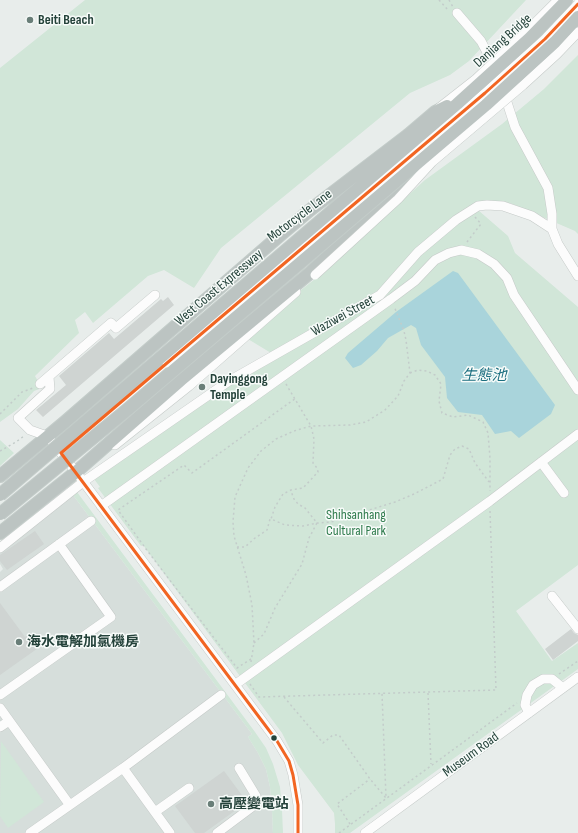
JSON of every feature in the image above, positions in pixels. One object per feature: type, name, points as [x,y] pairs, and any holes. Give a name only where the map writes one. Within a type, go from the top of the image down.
[{"type":"highway","name":"Danjiang Bridge","points":[[457,104],[530,38],[567,0]]},
{"type":"highway","points":[[0,514],[128,409],[413,167],[509,84],[555,42],[578,17]]},
{"type":"highway","points":[[0,476],[65,422],[150,345],[310,210],[408,135],[435,112],[451,104],[457,104]]},
{"type":"highway","name":"West Coast Expressway","points":[[0,495],[457,104]]},
{"type":"highway","points":[[0,534],[185,383],[311,272],[398,194],[413,167]]},
{"type":"street","name":"Motorcycle Lane","points":[[150,345],[277,232],[407,134],[476,79],[558,0]]},
{"type":"street","points":[[61,453],[485,94],[545,39],[578,4]]},
{"type":"street","points":[[457,13],[481,41],[488,55],[502,86],[515,127],[548,188],[552,214],[552,228],[558,244],[578,276]]},
{"type":"street","points":[[185,383],[324,267],[398,199],[432,162],[523,85],[557,54],[578,32]]},
{"type":"street","name":"Waziwei Street","points":[[0,548],[83,482],[229,381],[380,296],[418,252],[470,210],[478,206],[503,206],[532,216],[552,228]]},
{"type":"street","points":[[102,506],[416,281],[435,260],[449,253],[461,250],[478,254],[494,264],[507,278],[514,295],[578,390]]},
{"type":"street","points":[[40,384],[111,323],[116,328],[155,294]]},
{"type":"street","points":[[49,377],[50,389],[18,418],[30,430],[47,436],[61,453],[236,684],[277,741],[289,761],[296,789],[298,833]]},
{"type":"street","points":[[236,684],[490,501],[578,434]]},
{"type":"street","points":[[541,462],[564,493]]},
{"type":"street","points":[[0,587],[91,521]]},
{"type":"street","points":[[0,695],[111,617],[59,544]]},
{"type":"street","points":[[552,596],[578,629]]},
{"type":"street","name":"Museum Road","points":[[365,833],[578,677]]},
{"type":"street","points":[[529,713],[525,704],[527,695],[533,685],[543,679],[552,680],[563,688]]},
{"type":"street","points":[[30,833],[123,768],[221,695]]},
{"type":"street","points":[[0,708],[70,804]]},
{"type":"street","points":[[0,727],[8,721]]},
{"type":"street","points":[[123,768],[170,833]]},
{"type":"street","points":[[217,833],[256,804],[256,796],[240,768]]},
{"type":"street","points":[[155,812],[189,788]]},
{"type":"path","points":[[461,250],[481,224],[470,210]]},
{"type":"path","points":[[395,308],[404,331],[410,373]]},
{"type":"path","points":[[418,370],[427,371],[435,375],[442,384],[439,401],[442,413],[453,417],[468,415],[483,422],[488,433],[490,458],[496,690],[259,697],[250,685],[254,643],[252,604],[246,575],[236,547],[233,522],[235,497],[248,468],[261,451],[276,439],[294,431],[312,426],[350,425],[366,422],[385,410],[398,396],[404,381],[410,373],[418,370]]},
{"type":"path","points":[[236,547],[245,547],[267,530],[275,507],[283,494],[291,490],[303,488],[318,472],[313,463],[314,439],[312,426],[282,377]]},
{"type":"path","points":[[0,414],[22,392],[40,384]]},
{"type":"path","points":[[252,659],[237,668],[118,510],[184,465],[192,473],[296,398]]},
{"type":"path","points":[[0,452],[16,442],[30,430]]},
{"type":"path","points":[[270,519],[286,525],[303,526],[336,521],[395,502],[443,479],[450,455],[455,449],[462,446],[469,449],[475,463],[490,483]]},
{"type":"path","points":[[291,490],[294,499],[298,504],[305,508],[317,523]]},
{"type":"path","points":[[254,643],[264,634],[275,608],[302,564],[309,538],[317,523]]},
{"type":"path","points":[[558,675],[578,661]]},
{"type":"path","points":[[428,693],[431,764]]},
{"type":"path","points":[[382,694],[386,798]]},
{"type":"path","points":[[283,696],[322,743],[333,735],[339,735],[370,779],[386,798]]},
{"type":"path","points":[[339,833],[431,764],[517,704],[519,698]]},
{"type":"path","points":[[350,824],[337,804],[370,779]]},
{"type":"shaded area","points":[[73,495],[252,734],[248,737],[266,769],[270,787],[273,833],[0,833],[0,572],[3,569],[0,564],[0,552]]},
{"type":"green space","points":[[85,0],[526,0],[469,61],[450,75],[410,93],[221,248],[194,288],[164,270],[148,276],[93,323],[85,312],[75,320],[79,333],[35,376],[42,388],[34,391],[18,409],[0,422],[0,68]]},
{"type":"green space","points":[[578,55],[578,234],[575,231],[510,203],[477,204],[379,292],[271,353],[243,336],[320,275],[425,180],[502,124],[544,89]]},
{"type":"green space","name":"Shihsanhang Cultural Park","points":[[478,210],[508,236],[515,253],[578,307],[578,565],[516,611],[552,661],[578,643],[578,669],[350,833],[335,833],[334,813],[298,765],[282,733],[143,545],[141,546],[98,488],[100,487],[94,479],[216,393],[382,298],[416,260],[457,223]]},
{"type":"green space","points":[[0,440],[14,453],[0,466]]},
{"type":"green space","points":[[77,492],[266,748],[280,787],[283,833],[273,833],[270,787],[266,769],[248,737],[252,734],[73,495]]},
{"type":"green space","points":[[1,741],[44,802],[8,828],[0,816]]},
{"type":"water","name":"生態池","points":[[453,271],[458,273],[555,405],[551,414],[519,438],[511,431],[495,434],[482,415],[458,412],[447,398],[445,377],[421,345],[416,328],[411,325],[388,338],[377,351],[361,365],[353,368],[345,358],[348,353],[396,312]]},
{"type":"building","points":[[168,297],[174,305],[43,417],[36,410],[66,385],[59,376],[109,333],[114,339],[161,299],[163,301]]},
{"type":"building","points":[[35,531],[44,544],[7,570],[0,561],[0,555]]},
{"type":"building","name":"海水電解加氯機房","points":[[0,603],[25,637],[31,633],[41,646],[0,675]]},
{"type":"building","points":[[571,629],[578,635],[578,641],[553,660],[545,649]]},
{"type":"building","name":"高壓變電站","points":[[224,771],[247,802],[204,833],[195,833],[175,806]]},
{"type":"transit line","points":[[298,833],[298,805],[293,775],[289,761],[277,741],[61,453],[485,93],[545,39],[578,4]]},
{"type":"place","name":"Beiti Beach","points":[[30,20]]},
{"type":"place","name":"Dayinggong Temple","points":[[202,387]]},
{"type":"place","name":"海水電解加氯機房","points":[[19,642]]},
{"type":"place","name":"高壓變電站","points":[[211,804]]}]
